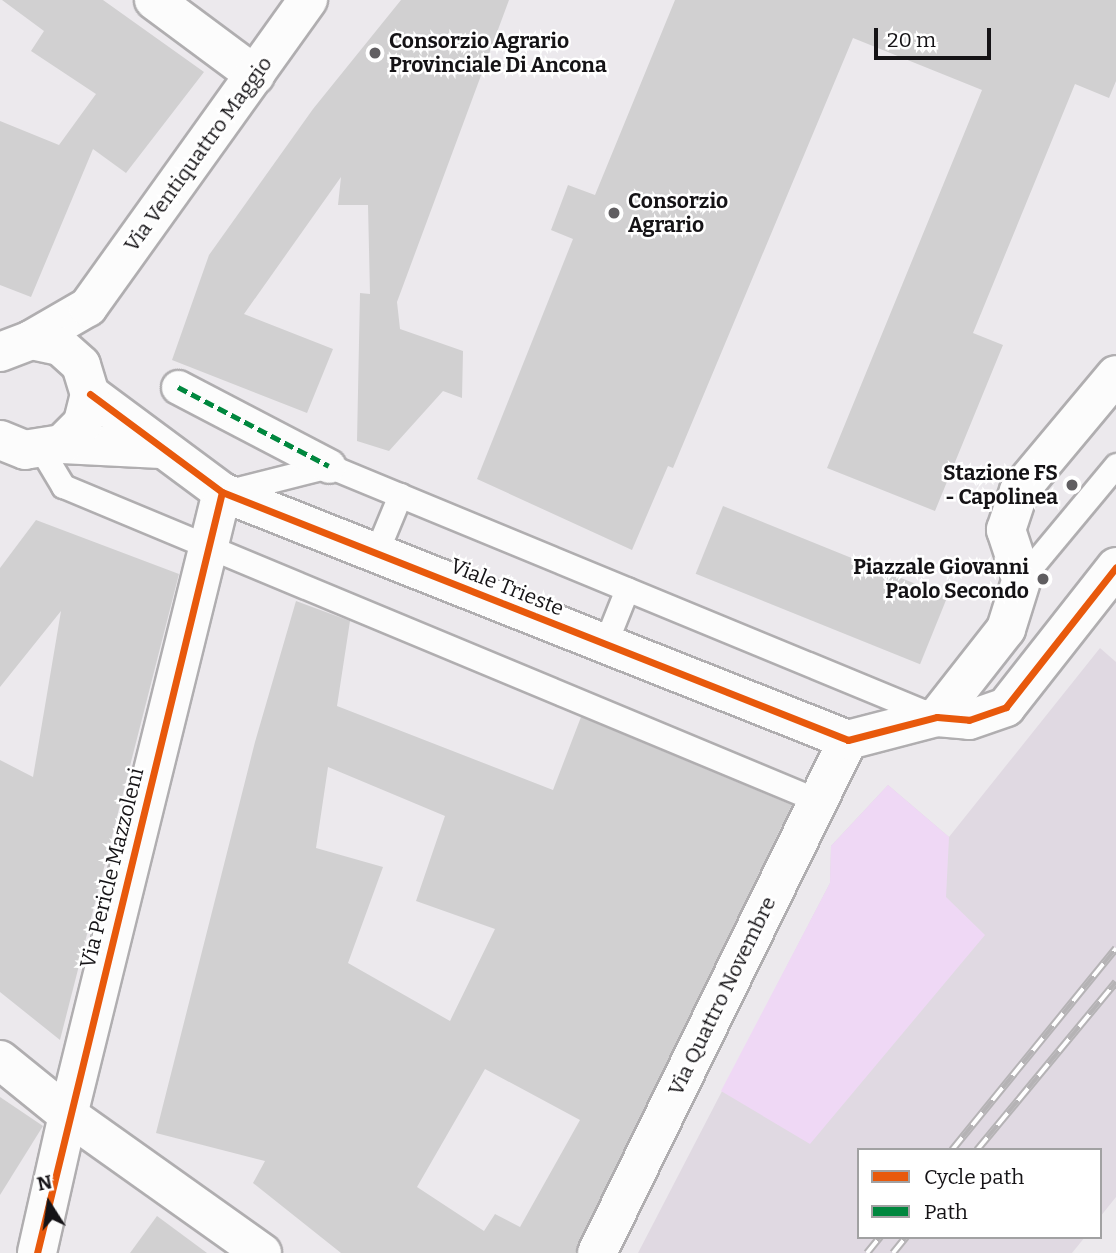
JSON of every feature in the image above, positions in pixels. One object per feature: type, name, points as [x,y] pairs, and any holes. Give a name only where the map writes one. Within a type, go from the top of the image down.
[{"type":"street","points":[[154,0],[255,75]]},
{"type":"street","name":"Via Ventiquattro Maggio","points":[[8,344],[88,307],[307,0]]},
{"type":"street","name":"Via Ventiquattro Maggio","points":[[86,380],[88,307]]},
{"type":"street","name":"Viale Trieste","points":[[8,344],[60,346],[86,380],[163,449],[222,492],[848,740]]},
{"type":"street","points":[[937,717],[1006,629],[1022,578],[1006,530],[1019,491],[1116,375]]},
{"type":"street","points":[[26,449],[83,423],[86,380]]},
{"type":"street","name":"Viale Trieste","points":[[178,387],[329,466]]},
{"type":"street","points":[[26,449],[163,449]]},
{"type":"street","name":"Via Pericle Mazzoleni","points":[[37,1253],[68,1115],[211,547],[222,492]]},
{"type":"street","points":[[848,740],[937,717],[968,720],[1006,707],[1116,566]]},
{"type":"street","name":"Via Quattro Novembre","points":[[597,1253],[848,740]]},
{"type":"street","points":[[0,1060],[68,1115],[262,1253]]},
{"type":"lane","points":[[26,449],[63,486],[819,801]]},
{"type":"lane","points":[[1022,578],[1116,465]]},
{"type":"lane","points":[[222,492],[329,466]]},
{"type":"lane","name":"Viale Trieste","points":[[329,466],[937,717]]},
{"type":"lane","points":[[376,553],[400,495]]},
{"type":"lane","points":[[605,644],[626,589]]},
{"type":"shaded area","points":[[1100,648],[1116,662],[1116,1197],[1102,1214],[1102,1148],[857,1148],[857,1239],[1083,1239],[1072,1253],[638,1253],[830,883],[831,846],[888,785],[949,837]]},
{"type":"shaded area","points":[[888,785],[949,837],[946,897],[985,935],[810,1144],[721,1091],[830,883],[831,846]]},
{"type":"building","points":[[2,0],[103,0],[204,72],[126,173],[93,149],[31,297],[0,285],[0,121],[59,145],[96,94],[31,51],[44,31]]},
{"type":"building","points":[[401,0],[509,0],[397,302],[400,329],[463,351],[462,398],[443,391],[389,451],[357,441],[360,293],[370,294],[368,205],[338,205],[341,177],[244,314],[333,349],[307,413],[172,360],[209,255],[313,109]]},
{"type":"building","points":[[675,0],[1116,0],[1116,81],[1109,98],[1075,84],[973,333],[1003,345],[935,511],[827,468],[982,90],[853,38],[673,468],[668,466],[632,550],[477,479],[573,239],[551,230],[568,185],[595,195]]},
{"type":"building","points":[[723,506],[947,597],[920,664],[696,574]]},
{"type":"building","points":[[36,520],[179,574],[60,1040],[0,992],[0,760],[33,777],[61,611],[0,687],[0,568]]},
{"type":"building","points":[[296,601],[350,621],[337,706],[553,790],[581,717],[792,805],[575,1253],[341,1253],[253,1183],[265,1161],[156,1133],[255,742]],"holes":[[[328,767],[445,816],[416,901],[495,929],[450,1021],[348,963],[383,867],[316,848]],[[485,1069],[580,1120],[520,1227],[495,1214],[484,1231],[417,1187]]]},
{"type":"building","points":[[0,1097],[43,1126],[0,1195]]},
{"type":"building","points":[[157,1216],[207,1253],[130,1253]]},
{"type":"railway","points":[[954,1148],[1116,948]]},
{"type":"railway","points":[[979,1148],[1116,982]]},
{"type":"railway","points":[[867,1253],[878,1239]]},
{"type":"railway","points":[[893,1253],[904,1239]]},
{"type":"marked path","points":[[178,387],[329,466]]},
{"type":"cycle path","points":[[90,394],[222,492],[848,740],[937,717],[969,720],[1006,707],[1116,567]]},
{"type":"cycle path","points":[[37,1253],[222,492]]},
{"type":"place","name":"Consorzio Agrario Provinciale Di Ancona","points":[[375,53]]},
{"type":"place","name":"Consorzio Agrario","points":[[614,213]]},
{"type":"place","name":"Stazione FS - Capolinea","points":[[1072,485]]},
{"type":"place","name":"Piazzale Giovanni Paolo Secondo","points":[[1043,579]]}]
